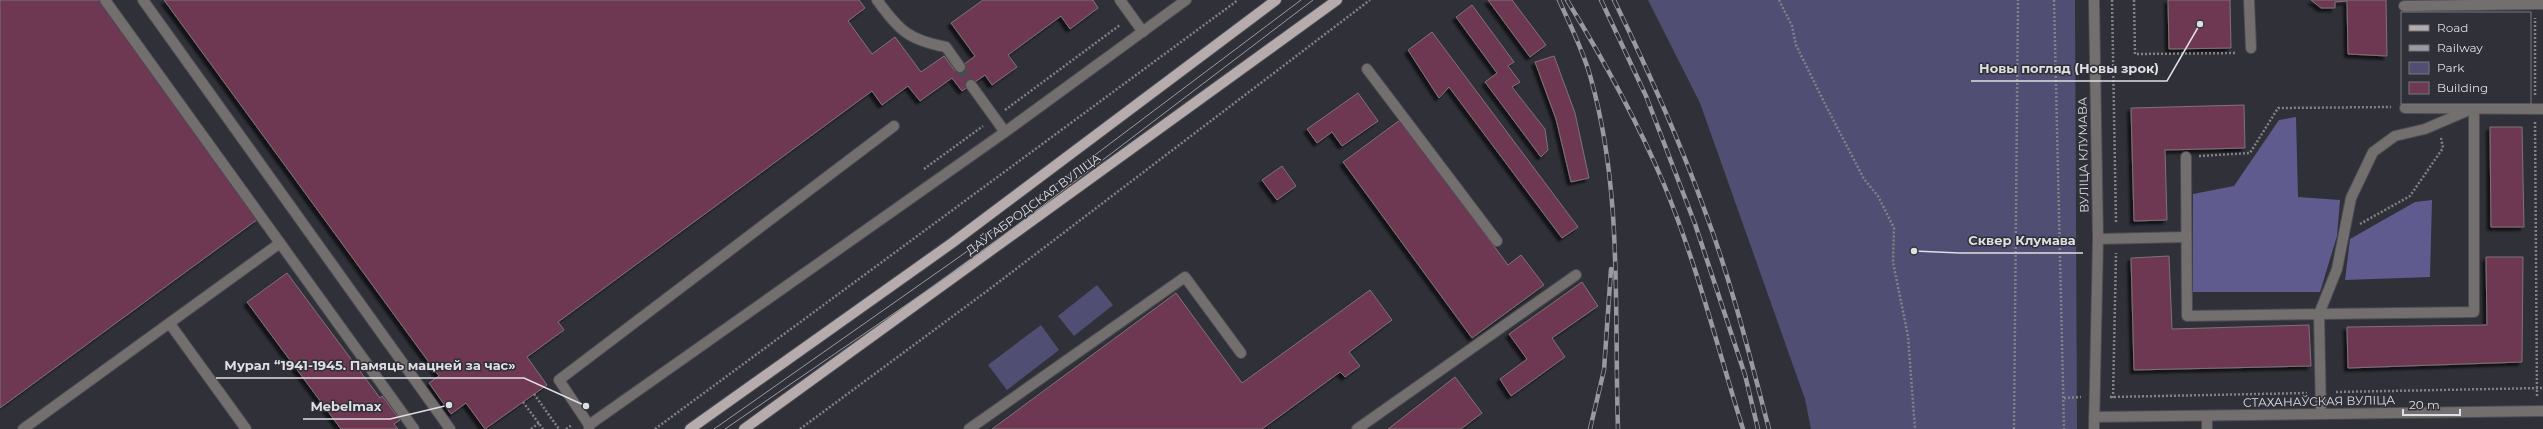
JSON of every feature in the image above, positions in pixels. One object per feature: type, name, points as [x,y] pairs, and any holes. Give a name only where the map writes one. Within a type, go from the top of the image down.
[{"type":"main road","name":"ДАЎГАБРОДСКАЯ ВУЛІЦА","points":[[690,429],[952,243],[1276,0]]},
{"type":"main road","name":"ДАЎГАБРОДСКАЯ ВУЛІЦА","points":[[744,429],[1337,0]]},
{"type":"street","points":[[105,0],[414,429]]},
{"type":"street","points":[[143,0],[450,429]]},
{"type":"street","points":[[877,0],[896,26],[922,42],[946,47],[960,67]]},
{"type":"street","points":[[1120,0],[1143,32]]},
{"type":"street","points":[[894,126],[559,380],[589,427],[1005,132],[1186,0]]},
{"type":"street","name":"ВУЛІЦА КЛУМАВА","points":[[2094,0],[2098,239],[2094,429]]},
{"type":"street","points":[[2249,0],[2251,48]]},
{"type":"street","points":[[2404,6],[2539,4]]},
{"type":"street","points":[[1367,69],[1498,241]]},
{"type":"street","points":[[971,85],[1005,132]]},
{"type":"street","points":[[2405,108],[2539,109]]},
{"type":"street","points":[[2321,414],[2319,314],[2337,269],[2351,198],[2373,152],[2394,136],[2438,124],[2474,108]]},
{"type":"street","points":[[2186,157],[2187,316],[2474,312],[2474,108]]},
{"type":"street","points":[[2098,239],[2186,237]]},
{"type":"street","points":[[23,429],[280,243]]},
{"type":"street","points":[[1357,429],[1576,275]]},
{"type":"street","points":[[969,429],[1186,277],[1241,352]]},
{"type":"street","points":[[170,324],[246,429]]},
{"type":"street","name":"СТАХАНАЎСКАЯ ВУЛІЦА","points":[[2094,417],[2540,411]]},
{"type":"street","points":[[2207,416],[2207,429]]},
{"type":"path","points":[[655,429],[1238,0]]},
{"type":"path","points":[[800,429],[987,292],[1370,0]]},
{"type":"path","points":[[1779,0],[1792,26],[1796,45],[1824,102],[1864,179],[1878,196],[1894,228],[1893,262],[1908,336],[1915,429]]},
{"type":"path","points":[[2014,429],[2018,0]]},
{"type":"path","points":[[2054,0],[2064,429]]},
{"type":"path","points":[[2134,0],[2135,54],[2237,53]]},
{"type":"path","points":[[2539,4],[2538,388],[2540,411]]},
{"type":"path","points":[[2186,157],[2250,153],[2278,108],[2364,106],[2405,108]]},
{"type":"path","points":[[2344,233],[2410,196],[2443,148],[2438,124]]},
{"type":"path","points":[[2064,398],[2543,388]]},
{"type":"path","points":[[534,394],[559,429]]},
{"type":"path","points":[[523,402],[543,429]]},
{"type":"path","points":[[531,429],[539,423]]},
{"type":"green space","points":[[1648,0],[2075,0],[2077,429],[1811,429],[1805,399],[1700,103]]},
{"type":"green space","points":[[1097,285],[1113,305],[1074,336],[1058,316]]},
{"type":"green space","points":[[1041,325],[1059,350],[1007,390],[988,365]]},
{"type":"shaded area","points":[[2296,117],[2298,197],[2340,200],[2337,236],[2320,292],[2193,292],[2193,194],[2234,186],[2279,120]]},
{"type":"shaded area","points":[[2432,200],[2430,277],[2345,280],[2350,239],[2415,202]]},
{"type":"building","points":[[0,0],[100,0],[258,219],[0,408]]},
{"type":"building","points":[[164,0],[859,0],[865,8],[848,21],[872,54],[895,37],[921,72],[944,56],[955,71],[975,56],[951,23],[983,0],[1093,0],[1098,8],[1070,29],[1061,16],[1008,55],[1017,67],[992,85],[985,75],[962,91],[952,78],[920,101],[908,86],[882,105],[872,91],[558,322],[564,330],[527,357],[547,385],[485,429],[466,403],[451,414],[429,383],[439,376]]},
{"type":"building","points":[[1488,0],[1512,0],[1546,45],[1530,57]]},
{"type":"building","points":[[2168,0],[2230,0],[2231,48],[2169,49]]},
{"type":"building","points":[[2311,0],[2386,0],[2387,56],[2348,54],[2347,1],[2335,2],[2335,8],[2321,8]]},
{"type":"building","points":[[1472,5],[1514,62],[1508,66],[1520,82],[1512,87],[1545,129],[1548,150],[1541,157],[1485,82],[1497,73],[1456,17]]},
{"type":"building","points":[[1432,32],[1578,227],[1562,238],[1449,87],[1439,98],[1408,50]]},
{"type":"building","points":[[1554,56],[1575,113],[1589,178],[1571,182],[1556,119],[1535,62]]},
{"type":"building","points":[[1358,93],[1378,121],[1342,146],[1332,132],[1317,143],[1307,129]]},
{"type":"building","points":[[2244,105],[2245,148],[2165,150],[2167,220],[2134,221],[2131,108]]},
{"type":"building","points":[[1400,120],[1508,265],[1521,255],[1544,285],[1472,338],[1343,162]]},
{"type":"building","points":[[2490,127],[2522,127],[2524,227],[2491,227]]},
{"type":"building","points":[[1282,166],[1296,186],[1277,200],[1262,180]]},
{"type":"building","points":[[2169,256],[2172,329],[2309,325],[2311,366],[2134,370],[2131,258]]},
{"type":"building","points":[[2486,257],[2523,257],[2522,362],[2348,368],[2347,327],[2487,325]]},
{"type":"building","points":[[287,273],[380,398],[382,396],[400,420],[394,424],[398,429],[341,429],[247,302]]},
{"type":"building","points":[[1582,282],[1598,306],[1552,338],[1565,357],[1511,396],[1500,379],[1527,359],[1509,334]]},
{"type":"building","points":[[1370,290],[1392,320],[1349,352],[1360,366],[1345,377],[1340,372],[1262,429],[992,429],[1176,293],[1242,383]]},
{"type":"building","points":[[1455,377],[1482,413],[1461,429],[1388,429]]},
{"type":"tunnel","points":[[960,67],[971,85]]},
{"type":"tram line","points":[[714,429],[962,255],[1301,0]]},
{"type":"tram line","points":[[725,429],[966,264],[1313,0]]},
{"type":"railway","points":[[1559,0],[1585,59],[1591,79],[1601,122],[1608,165],[1613,209],[1615,253],[1618,429]]},
{"type":"railway","points":[[1567,0],[1618,89],[1642,135],[1663,182],[1686,242],[1743,429]]},
{"type":"railway","points":[[1601,0],[1646,96],[1695,224],[1745,375],[1758,429]]},
{"type":"railway","points":[[1614,0],[1663,106],[1706,214],[1748,348],[1769,429]]},
{"type":"railway","points":[[1590,429],[1604,370],[1611,269]]},
{"type":"place","name":"Новы погляд (Новы зрок)","points":[[2200,24]]},
{"type":"place","name":"Сквер Клумава","points":[[1914,251]]},
{"type":"place","name":"Mebelmax","points":[[449,405]]},
{"type":"place","name":"Мурал “1941-1945. Памяць мацней за час»","points":[[586,406]]}]
